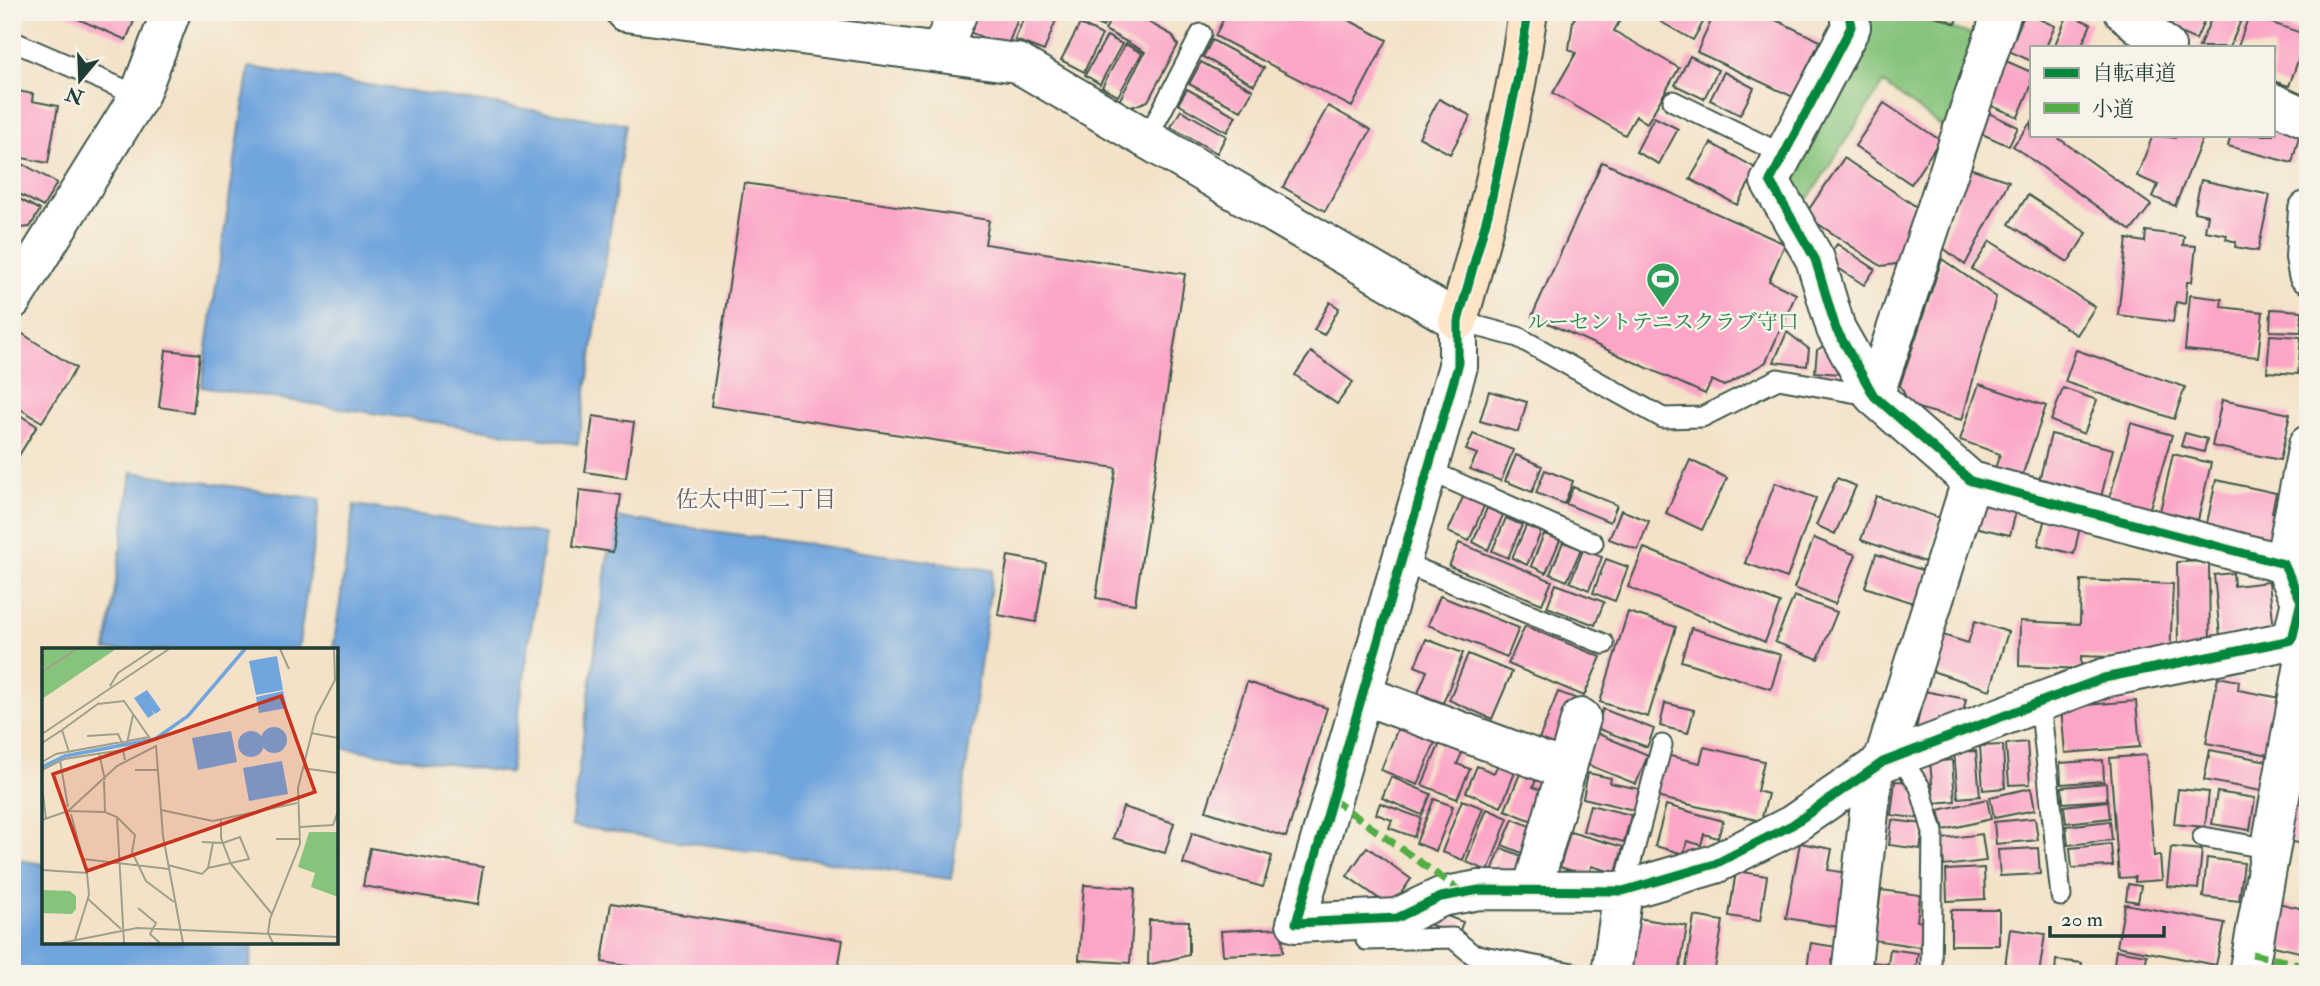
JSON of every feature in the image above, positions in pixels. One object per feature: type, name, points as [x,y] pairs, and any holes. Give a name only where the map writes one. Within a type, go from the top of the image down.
[{"type":"street","points":[[12,300],[25,256],[139,96],[170,12]]},
{"type":"street","points":[[625,12],[1017,63],[1458,321]]},
{"type":"street","points":[[940,53],[958,12]]},
{"type":"street","points":[[1528,12],[1518,77],[1489,210],[1458,321],[1458,366],[1296,923],[1397,918],[1441,897],[1479,890],[1623,891],[1715,864],[1792,825],[1885,762],[2040,702],[2104,678],[2292,640]]},
{"type":"street","points":[[1849,12],[1851,27],[1770,181],[1815,260],[1836,329],[1874,396],[1971,481],[2284,564]]},
{"type":"street","points":[[1874,396],[2003,12]]},
{"type":"street","points":[[2124,12],[2165,46]]},
{"type":"street","points":[[2274,103],[2308,119]]},
{"type":"street","points":[[2308,210],[2305,257],[2308,274]]},
{"type":"street","points":[[2292,640],[2304,601],[2284,564],[2308,444]]},
{"type":"street","points":[[1851,974],[1885,762],[1971,481]]},
{"type":"street","points":[[2248,974],[2271,849],[2296,779],[2305,658],[2292,640]]},
{"type":"street","points":[[1363,695],[1566,770]]},
{"type":"street","points":[[1532,890],[1581,718]]},
{"type":"street","points":[[1611,974],[1623,891]]},
{"type":"lane","points":[[1147,139],[1202,34]]},
{"type":"lane","points":[[12,41],[139,96]]},
{"type":"lane","points":[[1673,101],[1784,155]]},
{"type":"lane","points":[[1458,321],[1518,337],[1663,418],[1702,417],[1777,379],[1874,396]]},
{"type":"lane","points":[[1428,470],[1593,543]]},
{"type":"lane","points":[[1401,562],[1604,644]]},
{"type":"lane","points":[[2040,702],[2061,896]]},
{"type":"lane","points":[[1623,891],[1662,745]]},
{"type":"lane","points":[[1885,762],[1920,787],[1933,832],[1931,974]]},
{"type":"lane","points":[[2203,837],[2271,849]]},
{"type":"lane","points":[[1366,940],[1453,938],[1472,954],[1578,974]]},
{"type":"green space","points":[[1870,12],[1902,12],[1978,37],[1946,130],[1883,83],[1802,208],[1782,173]]},
{"type":"water","points":[[249,67],[626,124],[578,444],[201,387]]},
{"type":"water","points":[[132,472],[320,499],[298,648],[106,648]]},
{"type":"water","points":[[354,505],[545,534],[510,773],[338,747],[338,648],[333,648]]},
{"type":"water","points":[[613,517],[993,570],[951,879],[571,826]]},
{"type":"water","points":[[12,859],[42,864],[42,944],[253,944],[249,974],[12,974]]},
{"type":"building","points":[[62,12],[138,12],[126,40]]},
{"type":"building","points":[[977,12],[1000,12],[1018,19],[1007,47],[969,32]]},
{"type":"building","points":[[1026,12],[1037,12],[1056,20],[1044,51],[1015,40]]},
{"type":"building","points":[[1070,12],[1110,12],[1103,27]]},
{"type":"building","points":[[1114,12],[1130,12],[1172,35],[1178,45],[1148,101],[1132,107],[1119,101],[1145,52],[1105,30]]},
{"type":"building","points":[[1227,12],[1333,12],[1387,40],[1352,107],[1215,36]]},
{"type":"building","points":[[1578,12],[1613,12],[1622,17],[1614,31],[1679,68],[1647,123],[1636,116],[1625,135],[1553,93],[1576,53],[1569,49],[1573,21]]},
{"type":"building","points":[[1667,12],[1709,12],[1693,40],[1661,22]]},
{"type":"building","points":[[1715,12],[1759,12],[1820,41],[1793,97],[1697,52]]},
{"type":"building","points":[[1925,12],[1960,12],[1956,24]]},
{"type":"building","points":[[2170,12],[2208,12],[2196,40],[2164,26]]},
{"type":"building","points":[[2214,12],[2244,13],[2230,46],[2199,46]]},
{"type":"building","points":[[2025,13],[2055,26],[2046,46],[2030,46],[2030,61],[2009,51]]},
{"type":"building","points":[[2068,14],[2091,24],[2081,46],[2054,46]]},
{"type":"building","points":[[2249,15],[2307,35],[2289,86],[2274,81],[2274,46],[2238,46]]},
{"type":"building","points":[[1080,24],[1102,35],[1084,72],[1061,60]]},
{"type":"building","points":[[1107,36],[1122,44],[1100,84],[1085,75]]},
{"type":"building","points":[[1212,40],[1264,68],[1254,85],[1203,57]]},
{"type":"building","points":[[1125,44],[1142,53],[1118,96],[1102,87]]},
{"type":"building","points":[[1690,56],[1718,70],[1704,99],[1675,85]]},
{"type":"building","points":[[2006,61],[2030,72],[2030,88],[2018,117],[1987,104]]},
{"type":"building","points":[[1201,62],[1253,90],[1241,111],[1189,84]]},
{"type":"building","points":[[1724,72],[1754,88],[1740,115],[1710,100]]},
{"type":"building","points":[[1187,89],[1236,116],[1227,132],[1178,104]]},
{"type":"building","points":[[12,90],[33,94],[32,101],[58,106],[48,163],[12,156]]},
{"type":"building","points":[[1439,99],[1471,116],[1450,154],[1419,137]]},
{"type":"building","points":[[1884,103],[1940,140],[1911,184],[1855,146]]},
{"type":"building","points":[[1328,106],[1371,130],[1325,211],[1283,187]]},
{"type":"building","points":[[1181,110],[1226,136],[1217,153],[1171,127]]},
{"type":"building","points":[[1989,113],[2018,127],[2009,146],[1980,133]]},
{"type":"building","points":[[1654,117],[1678,129],[1659,164],[1636,152]]},
{"type":"building","points":[[2274,118],[2302,125],[2292,163],[2228,146],[2231,136],[2274,136]]},
{"type":"building","points":[[2030,123],[2030,136],[2055,136],[2151,205],[2131,231],[2013,146]]},
{"type":"building","points":[[2153,136],[2204,136],[2175,206],[2153,197],[2158,185],[2137,176]]},
{"type":"building","points":[[1711,143],[1757,169],[1737,205],[1690,179]]},
{"type":"building","points":[[1844,158],[1918,208],[1904,263],[1881,266],[1805,215]]},
{"type":"building","points":[[1602,162],[1785,244],[1769,281],[1796,294],[1766,362],[1724,386],[1712,380],[1705,394],[1532,316]]},
{"type":"building","points":[[23,164],[57,183],[43,207],[12,190]]},
{"type":"building","points":[[1969,168],[2009,181],[1965,265],[1942,247]]},
{"type":"building","points":[[2201,180],[2270,195],[2258,251],[2235,247],[2236,242],[2226,239],[2227,235],[2205,231],[2208,215],[2194,212]]},
{"type":"building","points":[[744,183],[989,220],[985,244],[1185,274],[1135,604],[1096,598],[1116,468],[711,406]]},
{"type":"building","points":[[12,195],[40,210],[30,227],[12,229]]},
{"type":"building","points":[[2028,195],[2087,233],[2068,262],[2009,224]]},
{"type":"building","points":[[2146,231],[2184,236],[2183,245],[2196,246],[2192,282],[2187,282],[2185,304],[2176,302],[2173,322],[2118,315],[2127,239],[2145,242]]},
{"type":"building","points":[[1990,241],[2095,307],[2077,335],[1972,269]]},
{"type":"building","points":[[1837,244],[1875,269],[1864,285],[1826,260]]},
{"type":"building","points":[[1942,259],[1996,297],[1962,420],[1910,406],[1900,385]]},
{"type":"building","points":[[2190,295],[2222,299],[2221,307],[2263,312],[2258,357],[2185,350]]},
{"type":"building","points":[[1330,302],[1339,308],[1324,335],[1314,330]]},
{"type":"building","points":[[2271,309],[2302,311],[2301,332],[2270,331]]},
{"type":"building","points":[[15,329],[76,368],[42,422],[12,404],[12,334]]},
{"type":"building","points":[[1787,332],[1809,349],[1807,366],[1774,362]]},
{"type":"building","points":[[2270,335],[2301,337],[2298,374],[2267,372]]},
{"type":"building","points":[[1834,340],[1840,374],[1815,372],[1817,350]]},
{"type":"building","points":[[166,350],[200,354],[193,412],[159,407]]},
{"type":"building","points":[[2076,350],[2185,387],[2174,419],[2065,382]]},
{"type":"building","points":[[1311,352],[1353,382],[1337,404],[1295,375]]},
{"type":"building","points":[[1979,384],[2046,406],[2021,479],[1994,471],[2000,454],[1960,440]]},
{"type":"building","points":[[2063,388],[2097,400],[2084,434],[2051,421]]},
{"type":"building","points":[[1489,391],[1527,402],[1518,432],[1480,421]]},
{"type":"building","points":[[2222,400],[2290,414],[2280,460],[2212,446]]},
{"type":"building","points":[[12,410],[37,426],[18,457],[12,453]]},
{"type":"building","points":[[593,416],[634,422],[626,478],[585,472]]},
{"type":"building","points":[[2131,423],[2172,435],[2148,514],[2108,503]]},
{"type":"building","points":[[2185,433],[2207,439],[2204,452],[2181,446]]},
{"type":"building","points":[[1473,434],[1513,450],[1501,481],[1470,469],[1477,454],[1466,450]]},
{"type":"building","points":[[2051,434],[2113,449],[2100,501],[2038,485]]},
{"type":"building","points":[[2173,454],[2211,463],[2198,520],[2160,511]]},
{"type":"building","points":[[1516,455],[1542,466],[1532,492],[1505,481]]},
{"type":"building","points":[[1690,460],[1727,478],[1702,530],[1666,513]]},
{"type":"building","points":[[1545,470],[1573,481],[1564,504],[1536,493]]},
{"type":"building","points":[[1837,478],[1856,486],[1835,534],[1816,525]]},
{"type":"building","points":[[2216,480],[2276,493],[2272,512],[2285,515],[2279,543],[2206,528]]},
{"type":"building","points":[[1775,483],[1816,498],[1787,578],[1745,563]]},
{"type":"building","points":[[1573,487],[1617,505],[1610,522],[1566,504]]},
{"type":"building","points":[[580,490],[621,495],[613,552],[573,546]]},
{"type":"building","points":[[1981,495],[2018,504],[2010,535],[1974,527]]},
{"type":"building","points":[[1876,496],[1940,518],[1925,562],[1861,540]]},
{"type":"building","points":[[1463,497],[1484,506],[1469,541],[1448,532]]},
{"type":"building","points":[[1487,508],[1503,515],[1488,550],[1473,542]]},
{"type":"building","points":[[1621,510],[1649,521],[1638,550],[1609,539]]},
{"type":"building","points":[[2046,514],[2081,522],[2074,554],[2038,545]]},
{"type":"building","points":[[1506,518],[1522,525],[1508,558],[1492,551]]},
{"type":"building","points":[[1526,526],[1541,532],[1527,565],[1512,558]]},
{"type":"building","points":[[1544,534],[1560,540],[1546,573],[1531,566]]},
{"type":"building","points":[[1814,538],[1856,555],[1835,604],[1794,588]]},
{"type":"building","points":[[1563,542],[1581,549],[1567,581],[1550,574]]},
{"type":"building","points":[[1459,543],[1552,581],[1542,604],[1449,566]]},
{"type":"building","points":[[1644,548],[1780,603],[1765,642],[1628,587]]},
{"type":"building","points":[[1583,550],[1602,557],[1589,590],[1570,582]]},
{"type":"building","points":[[1876,554],[1927,572],[1916,604],[1865,587]]},
{"type":"building","points":[[1008,556],[1046,563],[1036,622],[998,615]]},
{"type":"building","points":[[1606,559],[1628,567],[1615,601],[1593,593]]},
{"type":"building","points":[[2209,561],[2210,650],[2178,650],[2177,562]]},
{"type":"building","points":[[2233,573],[2234,586],[2269,582],[2274,630],[2220,636],[2214,575]]},
{"type":"building","points":[[2081,580],[2173,584],[2170,659],[2081,656],[2081,669],[2019,666],[2020,621],[2080,624]]},
{"type":"building","points":[[1556,584],[1604,602],[1595,625],[1547,607]]},
{"type":"building","points":[[1440,596],[1519,628],[1507,657],[1428,625]]},
{"type":"building","points":[[1794,596],[1837,612],[1818,659],[1775,642]]},
{"type":"building","points":[[1628,612],[1676,627],[1648,717],[1600,702]]},
{"type":"building","points":[[1975,621],[2008,632],[1990,690],[1932,671],[1943,635],[1968,643]]},
{"type":"building","points":[[1525,626],[1601,657],[1584,696],[1508,664]]},
{"type":"building","points":[[1691,628],[1781,655],[1771,689],[1681,661]]},
{"type":"building","points":[[1426,639],[1463,653],[1443,703],[1418,693],[1427,671],[1415,666]]},
{"type":"building","points":[[1468,654],[1512,672],[1492,719],[1449,700]]},
{"type":"building","points":[[2218,677],[2239,681],[2238,690],[2286,699],[2275,756],[2206,743]]},
{"type":"building","points":[[1247,682],[1327,708],[1286,837],[1206,811]]},
{"type":"building","points":[[1924,691],[1966,699],[1961,722],[1939,718],[1936,735],[1916,730]]},
{"type":"building","points":[[1558,692],[1575,698],[1556,746],[1539,739]]},
{"type":"building","points":[[2136,701],[2140,747],[2065,753],[2061,707]]},
{"type":"building","points":[[1665,703],[1694,710],[1688,733],[1660,726]]},
{"type":"building","points":[[1603,709],[1654,729],[1647,747],[1596,728]]},
{"type":"building","points":[[1402,718],[1439,732],[1418,785],[1381,770]]},
{"type":"building","points":[[1594,732],[1648,755],[1636,784],[1581,762]]},
{"type":"building","points":[[2027,742],[2030,784],[2009,785],[2006,744]]},
{"type":"building","points":[[1440,743],[1462,753],[1457,764],[1470,769],[1457,799],[1422,785]]},
{"type":"building","points":[[2003,745],[2005,788],[1983,790],[1980,746]]},
{"type":"building","points":[[1704,747],[1764,761],[1757,791],[1768,794],[1761,821],[1656,797],[1666,755],[1700,763]]},
{"type":"building","points":[[2210,750],[2273,762],[2267,792],[2204,780]]},
{"type":"building","points":[[1976,751],[1980,796],[1958,798],[1954,752]]},
{"type":"building","points":[[2146,755],[2154,856],[2160,855],[2162,880],[2135,882],[2135,877],[2119,878],[2110,758]]},
{"type":"building","points":[[1501,758],[1518,765],[1501,807],[1466,792],[1477,766],[1494,773]]},
{"type":"building","points":[[1952,760],[1955,801],[1934,803],[1930,762]]},
{"type":"building","points":[[2103,760],[2104,781],[2061,784],[2060,763]]},
{"type":"building","points":[[1522,769],[1538,775],[1533,787],[1552,794],[1540,824],[1505,810]]},
{"type":"building","points":[[1588,773],[1611,778],[1610,783],[1639,789],[1634,810],[1583,798]]},
{"type":"building","points":[[1391,777],[1431,794],[1422,815],[1382,798]]},
{"type":"building","points":[[1895,781],[1911,782],[1923,819],[1891,815]]},
{"type":"building","points":[[2106,783],[2107,800],[2063,803],[2062,787]]},
{"type":"building","points":[[2031,788],[2035,810],[1994,818],[1990,797]]},
{"type":"building","points":[[2178,789],[2209,792],[2205,827],[2174,824]]},
{"type":"building","points":[[2217,792],[2255,798],[2250,830],[2212,824]]},
{"type":"building","points":[[2292,797],[2308,800],[2308,845],[2284,840]]},
{"type":"building","points":[[1434,799],[1453,806],[1436,851],[1416,843]]},
{"type":"building","points":[[1987,799],[1991,819],[1944,830],[1939,810]]},
{"type":"building","points":[[1462,800],[1483,808],[1463,860],[1442,852]]},
{"type":"building","points":[[2108,801],[2110,818],[2066,823],[2064,806]]},
{"type":"building","points":[[1380,803],[1421,818],[1414,837],[1389,828],[1392,820],[1376,814]]},
{"type":"building","points":[[1590,805],[1631,815],[1624,842],[1583,831]]},
{"type":"building","points":[[1666,805],[1723,821],[1718,838],[1704,834],[1701,845],[1687,841],[1684,854],[1655,846]]},
{"type":"building","points":[[1123,807],[1174,823],[1165,853],[1113,838]]},
{"type":"building","points":[[1487,809],[1508,818],[1488,871],[1466,862]]},
{"type":"building","points":[[2035,818],[2038,840],[1996,844],[1994,822]]},
{"type":"building","points":[[1513,819],[1537,829],[1527,855],[1502,845]]},
{"type":"building","points":[[1892,820],[1924,824],[1920,849],[1889,845]]},
{"type":"building","points":[[2110,821],[2112,840],[2068,845],[2066,826]]},
{"type":"building","points":[[1570,832],[1623,847],[1616,873],[1591,866],[1589,876],[1560,867]]},
{"type":"building","points":[[1192,833],[1272,856],[1263,887],[1183,864]]},
{"type":"building","points":[[1982,834],[1986,861],[1944,866],[1941,839]]},
{"type":"building","points":[[1800,843],[1832,849],[1828,870],[1853,874],[1844,928],[1786,918]]},
{"type":"building","points":[[2111,844],[2113,866],[2072,868],[2070,848]]},
{"type":"building","points":[[1367,847],[1411,879],[1391,907],[1347,876]]},
{"type":"building","points":[[2171,847],[2202,850],[2198,889],[2167,886]]},
{"type":"building","points":[[370,848],[483,867],[477,905],[363,886]]},
{"type":"building","points":[[1501,848],[1525,857],[1515,881],[1492,871]]},
{"type":"building","points":[[2038,848],[2040,874],[2000,876],[1998,850]]},
{"type":"building","points":[[2207,858],[2244,863],[2239,901],[2203,897]]},
{"type":"building","points":[[1984,868],[1985,899],[1947,901],[1946,870]]},
{"type":"building","points":[[1736,871],[1767,876],[1760,921],[1729,916]]},
{"type":"building","points":[[2128,884],[2141,886],[2138,902],[2126,900]]},
{"type":"building","points":[[1084,885],[1135,888],[1130,963],[1079,960]]},
{"type":"building","points":[[1881,890],[1920,895],[1917,921],[1923,922],[1920,947],[1874,940]]},
{"type":"building","points":[[2274,902],[2308,910],[2308,954],[2265,944]]},
{"type":"building","points":[[611,903],[843,940],[837,974],[677,974],[602,962]]},
{"type":"building","points":[[2125,904],[2225,923],[2216,965],[2117,946]]},
{"type":"building","points":[[1951,910],[1999,910],[1999,945],[1951,945]]},
{"type":"building","points":[[1436,912],[1463,922],[1458,935],[1431,925]]},
{"type":"building","points":[[1694,916],[1723,921],[1714,974],[1685,974]]},
{"type":"building","points":[[1637,918],[1687,926],[1679,974],[1627,974]]},
{"type":"building","points":[[1149,920],[1189,921],[1189,955],[1148,965]]},
{"type":"building","points":[[1282,928],[1283,952],[1223,955],[1221,931]]},
{"type":"building","points":[[2010,929],[2045,934],[2039,974],[2004,974]]},
{"type":"building","points":[[1811,943],[1843,948],[1839,974],[1806,974]]},
{"type":"building","points":[[1890,949],[1918,953],[1915,974],[1870,974],[1872,962],[1888,964]]},
{"type":"building","points":[[2116,950],[2147,955],[2144,974],[2113,971]]},
{"type":"building","points":[[2056,960],[2082,963],[2081,974],[2046,974],[2047,971],[2055,972]]},
{"type":"marked path","points":[[1332,799],[1463,893]]},
{"type":"marked path","points":[[2252,954],[2308,966]]},
{"type":"cycle path","points":[[1528,12],[1518,77],[1489,210],[1458,321],[1458,366],[1296,923],[1397,918],[1441,897],[1479,890],[1623,891],[1715,864],[1792,825],[1883,762],[2040,702],[2104,678],[2292,640],[2301,601],[2284,564],[1971,481],[1874,396],[1836,329],[1815,259],[1770,181],[1851,27],[1849,12]]},
{"type":"place","name":"ルーセントテニスクラブ守口","points":[[1663,309]]},
{"type":"district","name":"佐太中町二丁目","points":[[756,499]]}]
